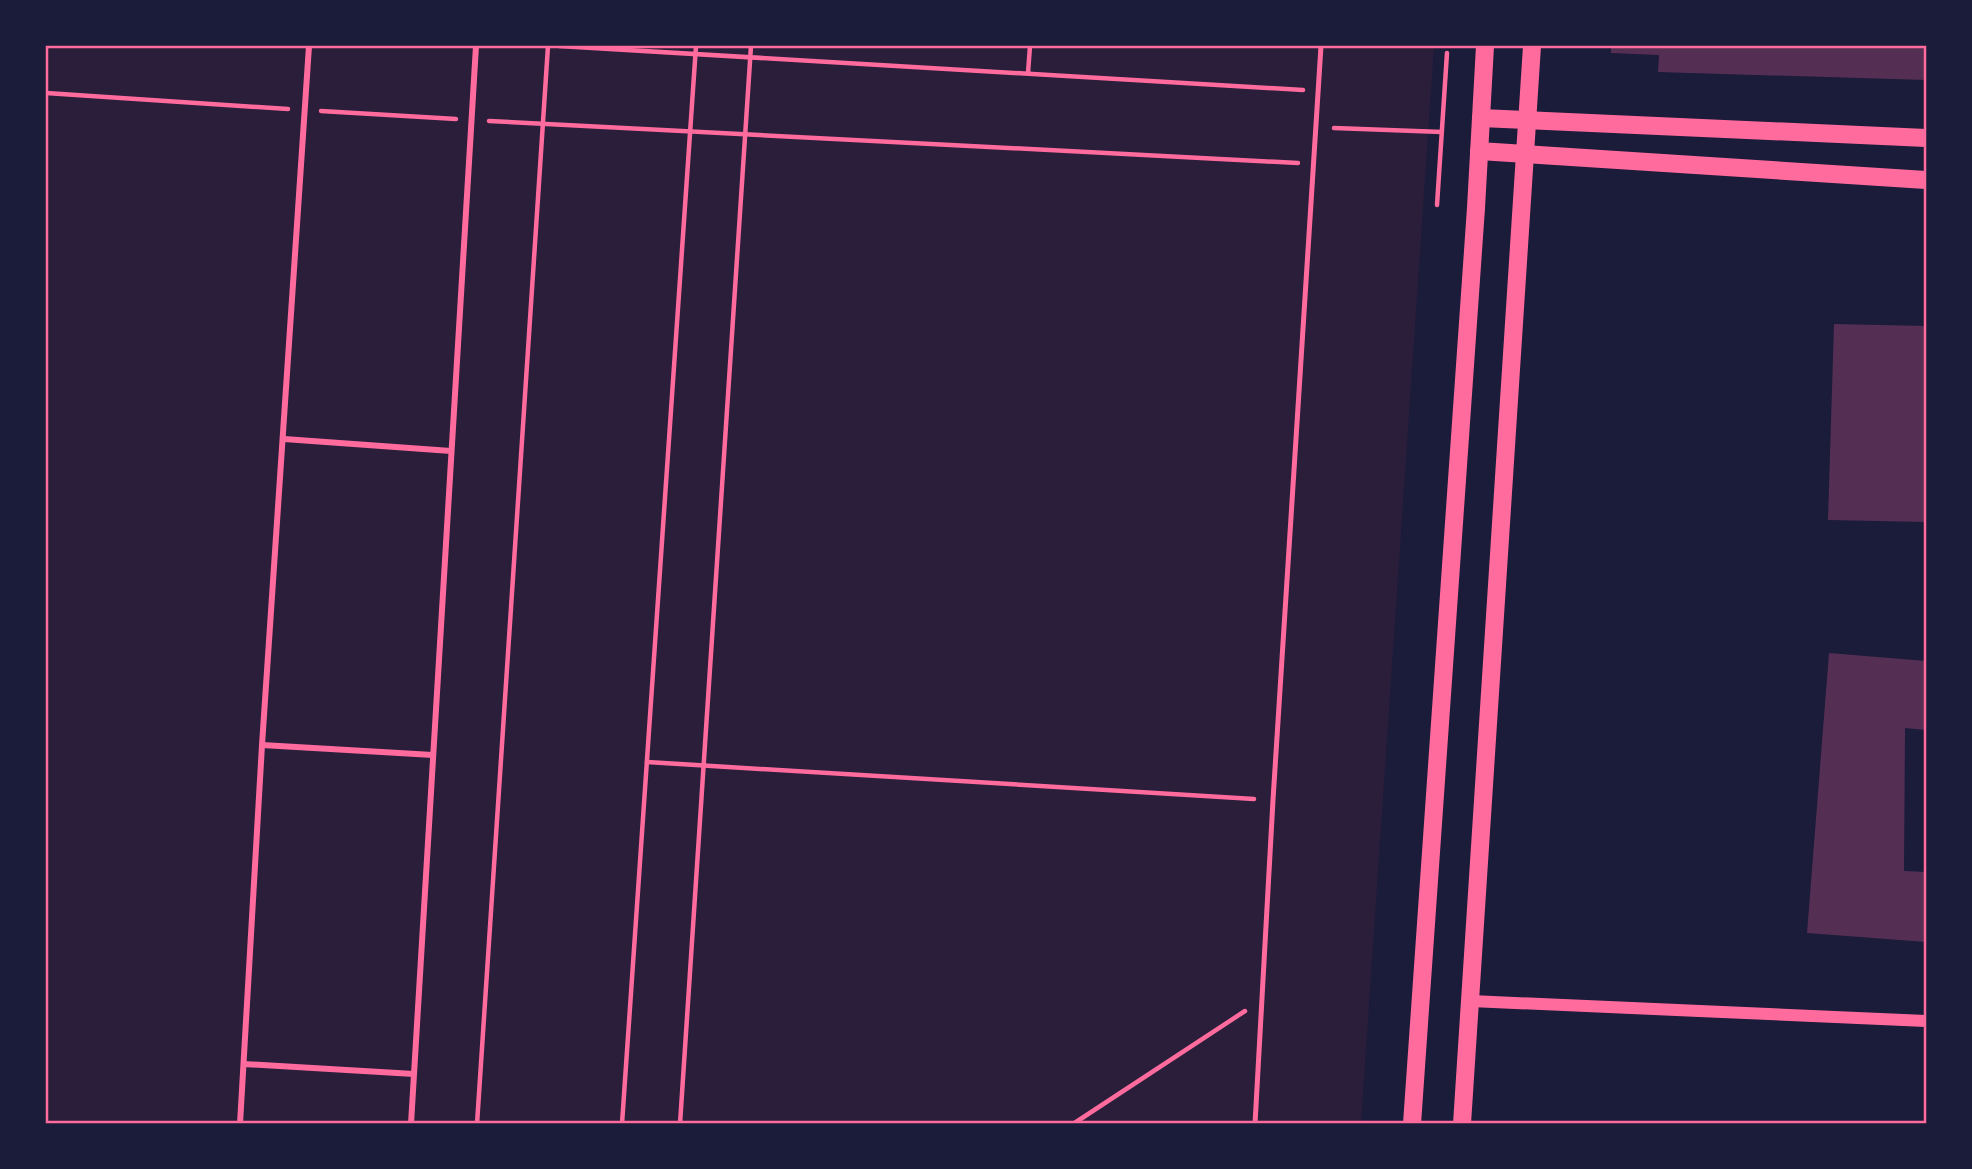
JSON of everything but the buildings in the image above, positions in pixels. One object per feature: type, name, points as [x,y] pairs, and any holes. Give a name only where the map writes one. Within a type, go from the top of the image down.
[{"type":"main road","points":[[1412,1124],[1485,46]]},
{"type":"main road","points":[[1462,1124],[1532,46]]},
{"type":"main road","points":[[1481,118],[1927,138]]},
{"type":"main road","points":[[1479,151],[1927,180]]},
{"type":"street","points":[[240,1124],[262,745],[309,46]]},
{"type":"street","points":[[411,1124],[476,46]]},
{"type":"street","points":[[284,439],[451,450]]},
{"type":"street","points":[[262,745],[433,755]]},
{"type":"street","points":[[1471,1001],[1927,1021]]},
{"type":"street","points":[[244,1064],[414,1073]]},
{"type":"lane","points":[[1255,1124],[1321,46]]},
{"type":"path","points":[[477,1124],[548,46]]},
{"type":"path","points":[[559,46],[1318,90]]},
{"type":"path","points":[[622,1124],[696,46]]},
{"type":"path","points":[[680,1124],[751,46]]},
{"type":"path","points":[[1028,73],[1030,46]]},
{"type":"path","points":[[1437,205],[1447,53]]},
{"type":"path","points":[[46,93],[472,120],[1313,164]]},
{"type":"path","points":[[1315,127],[1442,132]]},
{"type":"path","points":[[647,762],[1273,800]]},
{"type":"path","points":[[1073,1124],[1263,999]]},
{"type":"shaded area","points":[[46,46],[1434,46],[1361,1123],[46,1123]]}]
